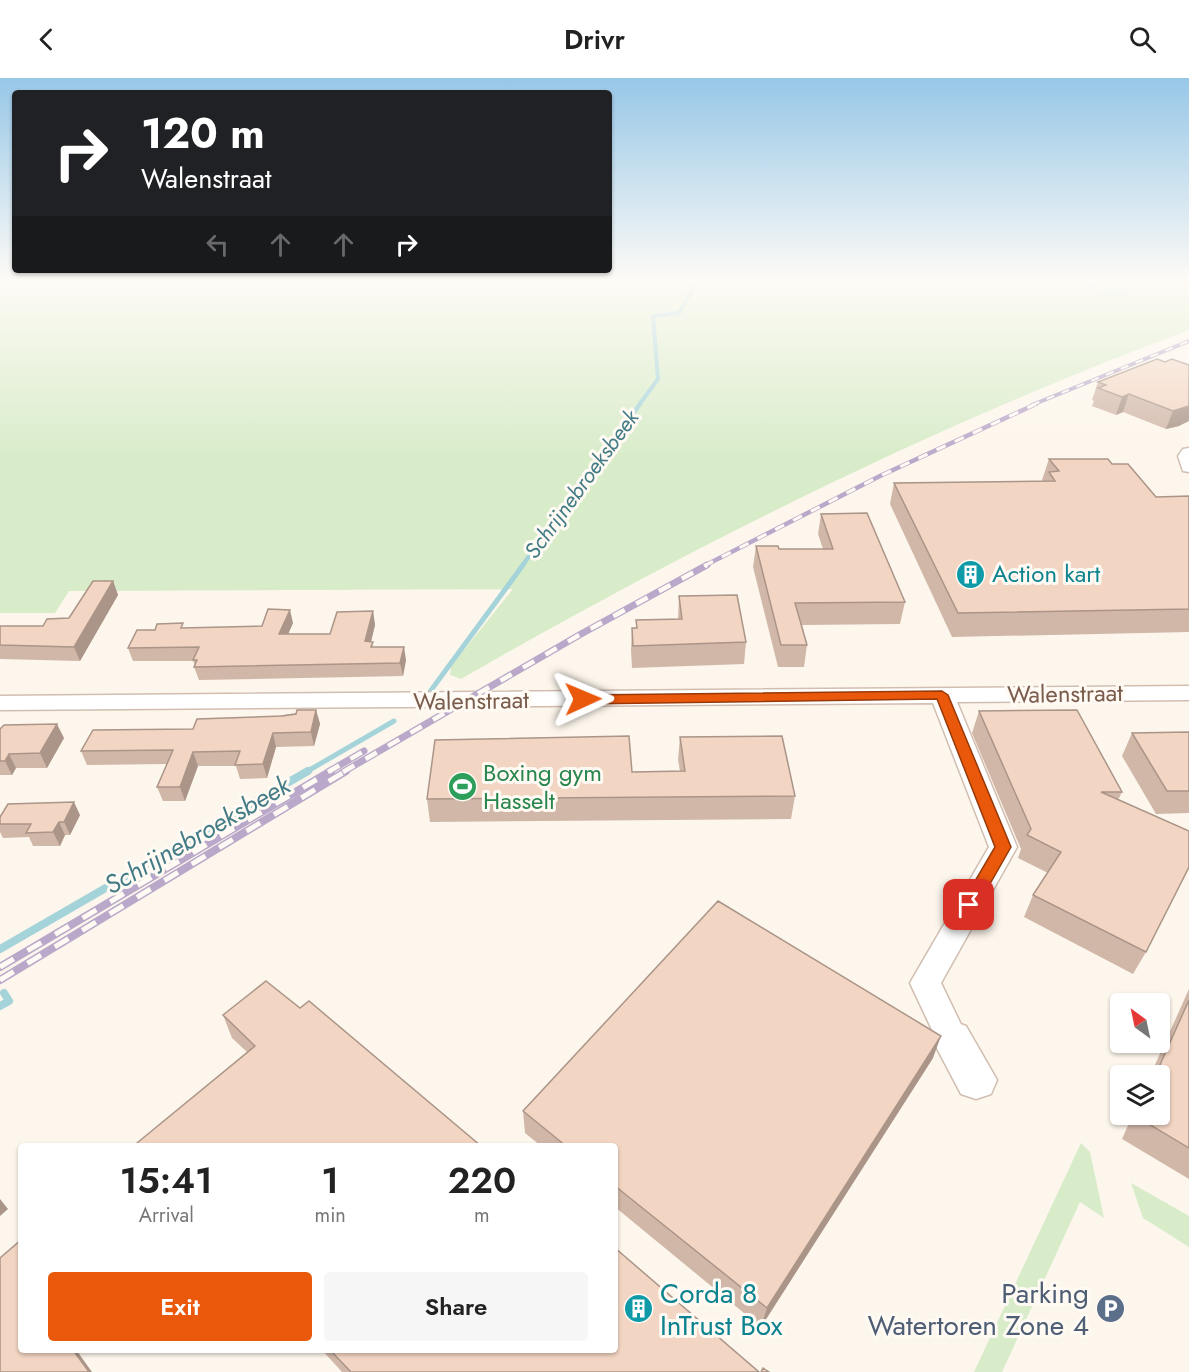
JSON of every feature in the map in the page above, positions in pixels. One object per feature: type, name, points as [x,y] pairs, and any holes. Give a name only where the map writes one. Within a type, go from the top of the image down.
[{"type":"street","points":[[1189,453],[1186,456],[1189,466]]},
{"type":"street","name":"Walenstraat","points":[[0,703],[1189,693]]},
{"type":"street","points":[[942,695],[1003,847],[925,983],[952,1039],[976,1080]]},
{"type":"green space","points":[[0,339],[1164,339],[1095,366],[909,446],[727,534],[461,679],[450,675],[451,666],[513,589],[69,591],[55,613],[0,613]]},
{"type":"green space","points":[[1081,1143],[1090,1152],[1104,1218],[1080,1202],[1002,1372],[974,1372]]},
{"type":"green space","points":[[1131,1183],[1189,1216],[1189,1247],[1143,1218]]},
{"type":"building","points":[[1157,359],[1165,362],[1172,359],[1189,365],[1189,406],[1173,411],[1129,394],[1122,397],[1098,388],[1106,385],[1098,382]]},
{"type":"building","points":[[1049,459],[1108,459],[1112,464],[1128,464],[1156,497],[1189,496],[1189,609],[958,613],[894,483],[1055,481],[1049,472],[1059,471]]},
{"type":"building","points":[[867,513],[905,602],[795,603],[807,645],[781,645],[756,546],[778,546],[779,549],[833,549],[821,514]]},
{"type":"building","points":[[93,581],[113,581],[74,647],[0,645],[0,626],[43,626],[47,619],[69,618]]},
{"type":"building","points":[[737,595],[746,642],[633,646],[632,628],[637,628],[636,620],[682,619],[679,596]]},
{"type":"building","points":[[268,609],[290,610],[279,634],[330,634],[337,612],[373,611],[365,641],[373,642],[371,647],[404,647],[400,663],[194,667],[197,660],[193,660],[199,647],[128,648],[137,630],[155,630],[157,624],[183,623],[181,628],[262,626]]},
{"type":"building","points":[[297,710],[316,710],[311,732],[273,733],[263,764],[235,765],[240,751],[193,752],[180,787],[157,787],[173,750],[81,751],[93,730],[193,729],[197,719],[282,716],[296,714]]},
{"type":"building","points":[[1077,710],[1122,792],[1101,792],[1189,831],[1189,867],[1146,952],[1033,895],[1061,852],[1027,835],[1031,829],[979,711]]},
{"type":"building","points":[[57,724],[40,753],[9,754],[5,761],[0,761],[0,729],[4,725]]},
{"type":"building","points":[[1189,732],[1189,791],[1167,791],[1132,733]]},
{"type":"building","points":[[629,736],[632,772],[685,771],[680,737],[782,736],[795,796],[427,799],[435,740]]},
{"type":"building","points":[[74,802],[64,822],[59,822],[53,832],[26,833],[31,824],[0,824],[0,817],[8,804]]},
{"type":"building","points":[[718,901],[941,1036],[767,1308],[618,1188],[618,1143],[562,1143],[523,1111]]},
{"type":"building","points":[[266,981],[300,1008],[309,1001],[477,1143],[137,1143],[255,1046],[223,1015]]},
{"type":"building","points":[[1189,1000],[1189,1148],[1150,1125],[1170,1125],[1170,1065],[1160,1065],[1165,1053],[1170,1053],[1170,1042]]},
{"type":"building","points":[[18,1243],[18,1353],[75,1353],[89,1372],[0,1372],[0,1258]]},
{"type":"building","name":"Corda 8 InTrust Box","points":[[618,1251],[759,1372],[351,1372],[333,1353],[618,1353]]},
{"type":"waterway","name":"Schrijnebroeksbeek","points":[[639,405],[658,379],[655,339]]},
{"type":"waterway","name":"Schrijnebroeksbeek","points":[[522,566],[640,404]]},
{"type":"waterway","name":"Schrijnebroeksbeek","points":[[429,693],[523,565]]},
{"type":"waterway","name":"Schrijnebroeksbeek","points":[[306,772],[394,721]]},
{"type":"waterway","name":"Schrijnebroeksbeek","points":[[0,949],[308,771]]},
{"type":"waterway","name":"Schrijnebroeksbeek","points":[[0,1006],[9,1001],[4,993]]},
{"type":"railway","points":[[1032,405],[1189,341]]},
{"type":"railway","points":[[704,566],[880,476],[1036,404]]},
{"type":"railway","points":[[343,772],[581,634],[707,565]]},
{"type":"railway","points":[[328,772],[364,751]]},
{"type":"railway","points":[[0,967],[331,771]]},
{"type":"railway","points":[[0,980],[346,771]]},
{"type":"place","name":"Action kart","points":[[971,574]]},
{"type":"place","name":"Boxing gym Hasselt","points":[[462,787]]},
{"type":"place","name":"Corda 8 InTrust Box","points":[[639,1309]]},
{"type":"place","name":"Parking Watertoren Zone 4","points":[[1110,1309]]},
{"type":"route","points":[[583,699],[942,695],[1003,847],[969,905]]}]
